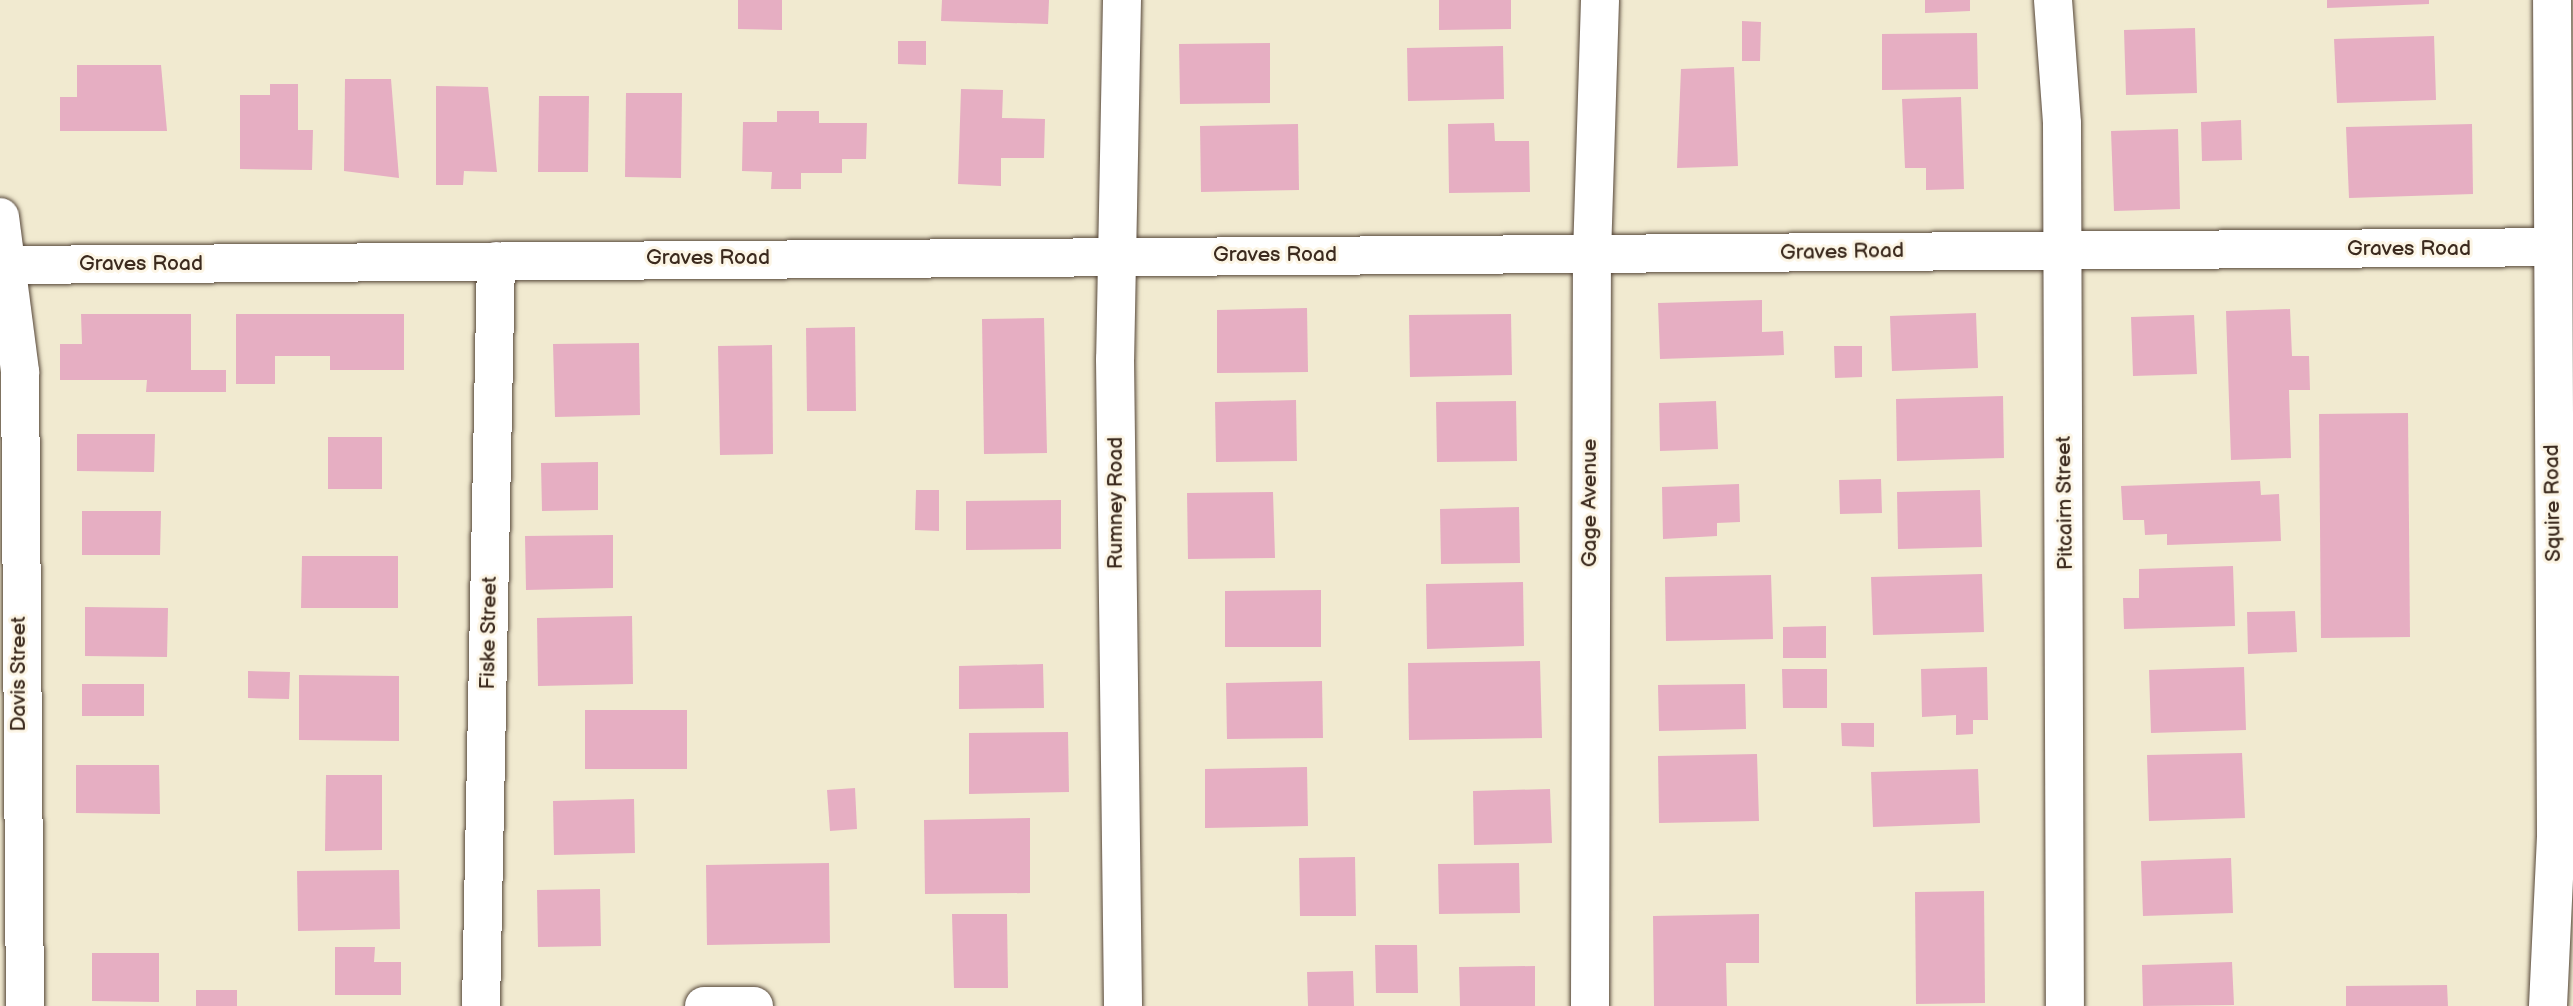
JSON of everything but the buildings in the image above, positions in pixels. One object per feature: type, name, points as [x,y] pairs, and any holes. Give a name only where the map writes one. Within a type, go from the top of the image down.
[{"type":"main road","name":"Rumney Road","points":[[1122,0],[1118,256],[1117,777],[1124,1006]]},
{"type":"main road","name":"Gage Avenue","points":[[1590,1006],[1592,255],[1600,0]]},
{"type":"main road","name":"Pitcairn Street","points":[[2053,0],[2063,249],[2065,1006]]},
{"type":"main road","name":"Squire Road","points":[[2548,1006],[2556,837],[2550,247],[2552,0]]},
{"type":"main road","name":"Davis Street","points":[[0,216],[3,265],[20,372],[25,1006]]},
{"type":"main road","name":"Graves Road","points":[[3,265],[2550,247]]},
{"type":"main road","name":"Fiske Street","points":[[481,1006],[496,261]]},
{"type":"main road","points":[[704,1006],[754,1006]]}]
